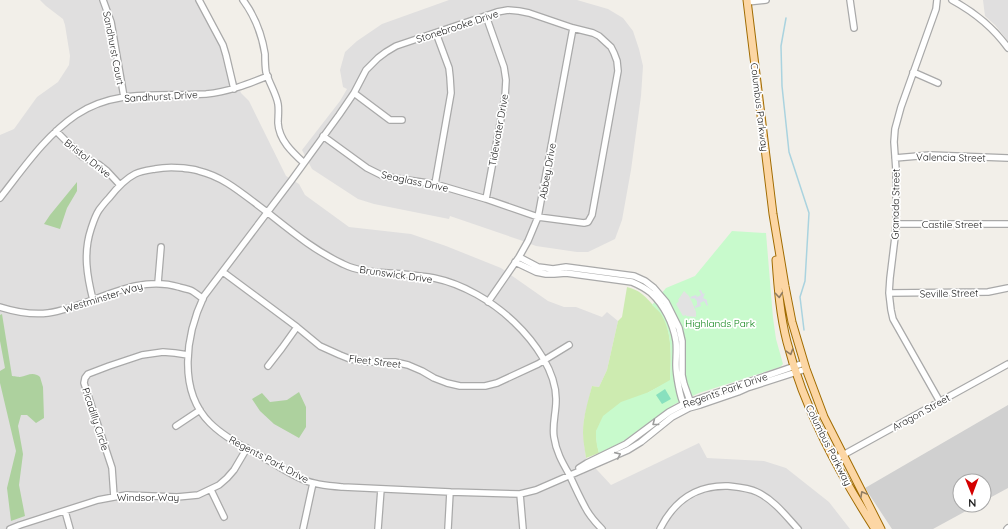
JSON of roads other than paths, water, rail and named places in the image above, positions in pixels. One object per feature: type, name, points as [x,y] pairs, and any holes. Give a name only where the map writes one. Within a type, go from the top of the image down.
[{"type":"main road","name":"Columbus Parkway","points":[[747,1],[773,214],[792,322],[805,366],[824,417],[881,529]]},
{"type":"main road","name":"Columbus Parkway","points":[[773,214],[780,311],[795,369],[804,396],[818,429],[834,460],[875,529]]},
{"type":"street","name":"Sandhurst Court","points":[[103,0],[111,22],[124,97]]},
{"type":"street","points":[[199,0],[223,45],[234,89]]},
{"type":"street","points":[[243,0],[253,17],[261,38],[266,70],[278,105],[278,124],[283,140],[293,153],[304,163]]},
{"type":"street","points":[[747,1],[766,0]]},
{"type":"street","points":[[850,0],[854,28]]},
{"type":"street","name":"Granada Street","points":[[937,0],[936,9],[901,107],[895,129],[896,237],[889,294],[893,319],[940,402]]},
{"type":"street","points":[[952,0],[974,13],[992,28],[1008,48]]},
{"type":"street","name":"Stonebrooke Drive","points":[[304,163],[354,93],[366,70],[386,52],[396,46],[497,12],[508,10],[528,13],[599,36],[611,47],[618,66],[592,215],[588,222],[584,224],[538,217]]},
{"type":"street","name":"Tidewater Drive","points":[[486,16],[504,67],[506,80],[505,97],[486,199]]},
{"type":"street","name":"Abbey Drive","points":[[488,302],[517,260],[528,241],[538,217],[573,28]]},
{"type":"street","points":[[435,184],[451,93],[449,68],[436,33]]},
{"type":"street","points":[[913,72],[938,83]]},
{"type":"street","name":"Sandhurst Drive","points":[[0,198],[56,131],[76,115],[92,107],[106,101],[142,94],[206,94],[220,92],[242,87],[268,76]]},
{"type":"street","points":[[354,93],[390,120],[402,120]]},
{"type":"street","name":"Bristol Drive","points":[[56,131],[83,157],[98,164],[107,171],[120,186]]},
{"type":"street","name":"Seaglass Drive","points":[[323,136],[367,168],[381,174],[394,178],[435,184],[486,199],[538,217]]},
{"type":"street","name":"Valencia Street","points":[[895,158],[930,155],[1008,158]]},
{"type":"street","name":"Regents Park Drive","points":[[304,163],[203,298],[192,329],[188,355],[192,392],[200,410],[210,423],[220,432],[246,448],[304,480],[313,483],[343,487],[520,494],[536,490],[628,450],[641,442],[672,417],[689,408],[738,392],[795,369]]},
{"type":"street","name":"Brunswick Drive","points":[[93,300],[86,266],[88,237],[98,212],[114,191],[136,174],[161,168],[175,167],[197,170],[212,175],[223,180],[305,240],[344,265],[361,270],[435,279],[457,286],[482,297],[513,321],[526,333],[535,345],[545,361],[554,382],[556,393],[554,436],[556,449],[585,508],[602,529]]},
{"type":"street","name":"Castile Street","points":[[896,224],[1008,224]]},
{"type":"street","points":[[158,283],[161,247]]},
{"type":"street","points":[[517,260],[538,267],[553,269],[566,267],[634,276],[645,281],[654,288],[666,302],[679,328],[682,341],[682,375],[690,401],[689,408]]},
{"type":"street","points":[[517,260],[536,272],[546,274],[566,273],[632,282],[642,286],[650,292],[667,314],[673,328],[676,341],[677,376],[684,404],[689,408]]},
{"type":"street","name":"Fleet Street","points":[[223,272],[320,346],[350,359],[368,362],[395,362],[408,365],[434,378],[460,386],[485,386],[498,383],[545,361],[569,346]]},
{"type":"street","name":"Westminster Way","points":[[0,307],[20,312],[41,314],[58,311],[133,286],[152,283],[171,284],[190,290],[203,298]]},
{"type":"street","name":"Seville Street","points":[[889,294],[988,292],[1008,288]]},
{"type":"street","points":[[268,366],[297,327]]},
{"type":"street","name":"Picadilly Circle","points":[[114,497],[112,468],[84,383],[85,378],[88,374],[142,355],[163,352],[188,355]]},
{"type":"street","name":"Aragon Street","points":[[834,460],[1008,364]]},
{"type":"street","name":"Regents Park Drive","points":[[569,475],[587,463],[626,444],[669,412],[690,401],[805,366]]},
{"type":"street","points":[[176,426],[200,410]]},
{"type":"street","name":"Windsor Way","points":[[10,529],[98,500],[114,497],[128,495],[177,497],[198,495],[211,490],[227,478],[234,470],[246,448]]},
{"type":"street","points":[[303,529],[313,483]]},
{"type":"street","points":[[660,529],[674,507],[684,498],[705,488],[716,486],[735,486],[757,492],[767,498],[798,529]]},
{"type":"street","points":[[378,529],[381,489]]},
{"type":"street","points":[[211,490],[224,517]]},
{"type":"street","points":[[448,529],[450,492]]},
{"type":"street","points":[[520,494],[523,529]]},
{"type":"street","points":[[65,511],[70,529]]},
{"type":"waterway","points":[[786,18],[781,46],[782,86],[789,152],[809,213],[805,281],[800,297],[804,330]]},
{"type":"park label","name":"Highlands Park","points":[[720,323]]}]
